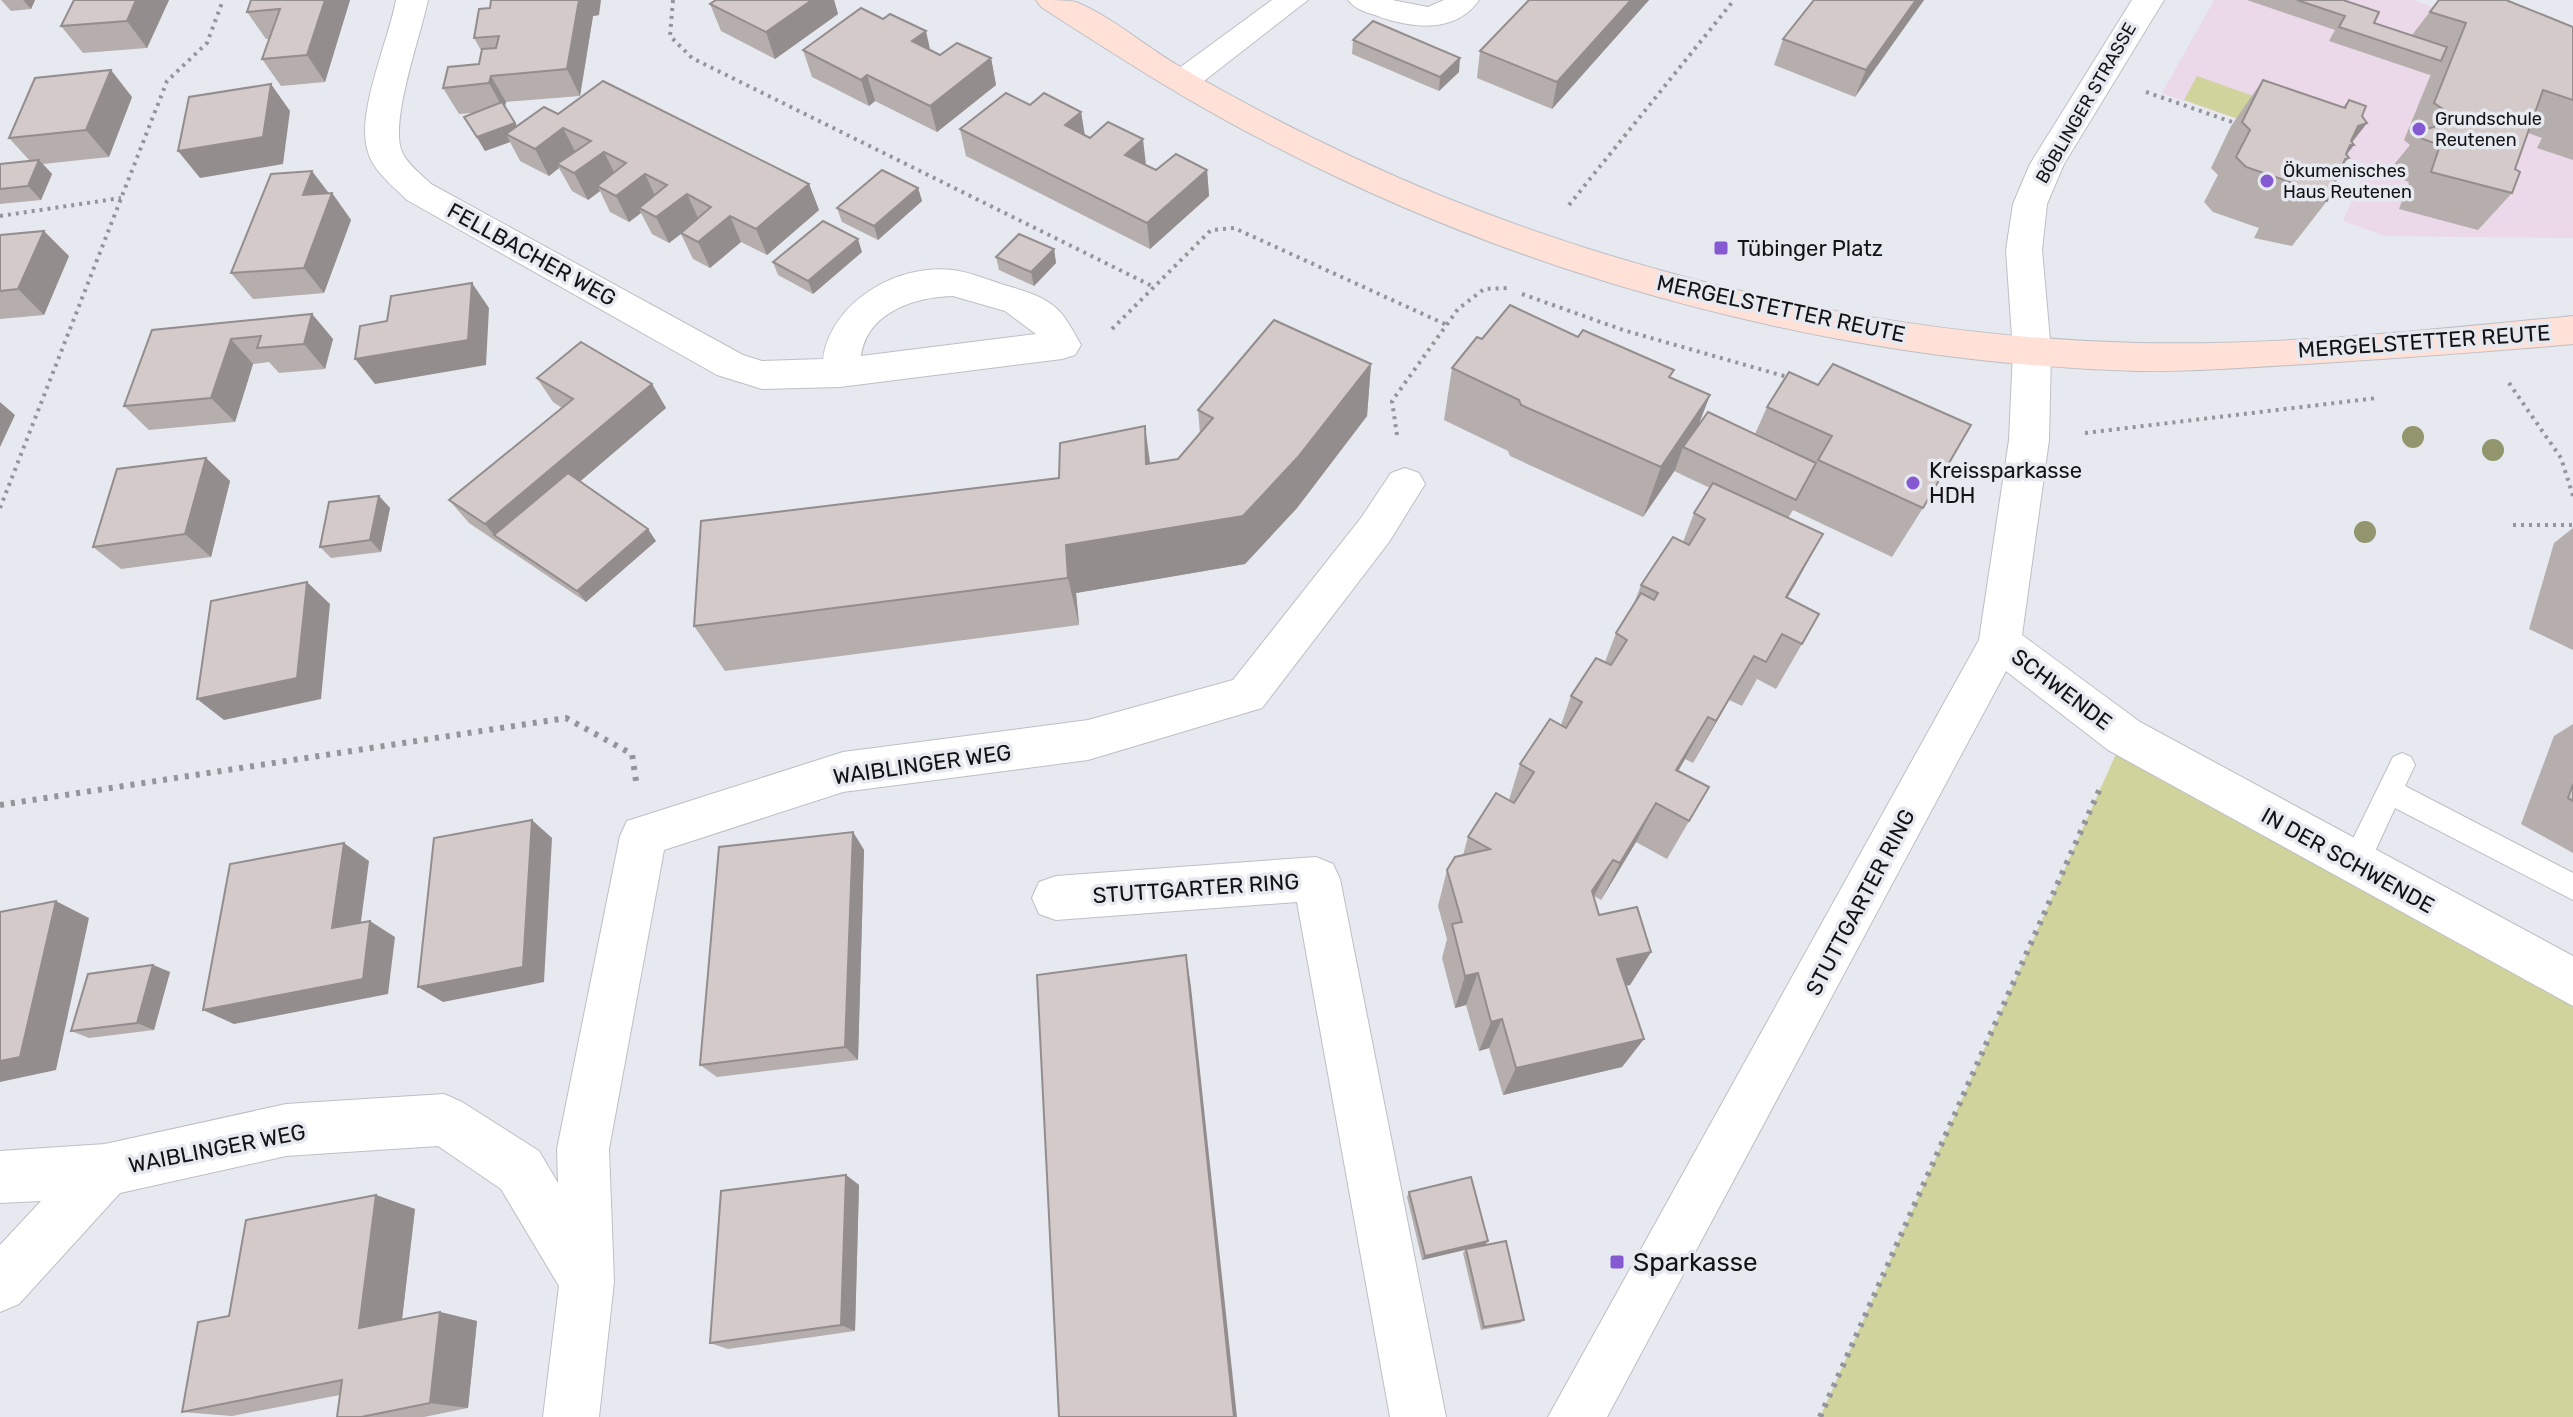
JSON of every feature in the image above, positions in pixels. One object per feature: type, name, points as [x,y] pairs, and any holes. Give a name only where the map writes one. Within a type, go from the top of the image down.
[{"type":"street","name":"FELLBACHER WEG","points":[[412,0],[381,129],[384,152],[419,192],[730,365],[762,375],[840,373],[1062,345],[1047,321],[1018,302],[953,283],[918,284],[887,297],[858,320],[844,343],[840,373]]},
{"type":"street","name":"MERGELSTETTER REUTE","points":[[1052,0],[1183,81],[1327,156],[1539,245],[1629,276],[1773,310],[1847,326],[2032,351],[2204,356],[2477,340],[2573,330]]},
{"type":"street","points":[[1183,81],[1292,0]]},
{"type":"street","points":[[1364,0],[1415,17],[1438,17],[1463,0]]},
{"type":"street","name":"BÖBLINGER STRASSE","points":[[2032,351],[2024,250],[2030,204],[2047,164],[2148,0]]},
{"type":"street","name":"STUTTGARTER RING","points":[[1576,1417],[2000,642],[2029,440],[2032,351]]},
{"type":"street","name":"WAIBLINGER WEG","points":[[643,836],[843,772],[1088,740],[1247,695],[1375,530],[1405,484]]},
{"type":"street","name":"SCHWENDE","points":[[2000,642],[2124,736]]},
{"type":"street","name":"IN DER SCHWENDE","points":[[2124,736],[2573,982]]},
{"type":"street","points":[[571,1417],[587,1282],[583,1149],[643,836]]},
{"type":"street","name":"STUTTGARTER RING","points":[[1056,898],[1316,879],[1418,1417]]},
{"type":"street","name":"WAIBLINGER WEG","points":[[0,1177],[105,1170],[286,1130],[444,1120],[520,1170],[587,1282]]},
{"type":"street","name":"WAIBLINGER WEG","points":[[0,1285],[105,1170]]},
{"type":"lane","points":[[2355,864],[2402,765]]},
{"type":"lane","points":[[2391,792],[2573,887]]},
{"type":"path","points":[[0,508],[167,81],[207,43],[223,0]]},
{"type":"path","points":[[673,0],[670,36],[692,58],[1154,287],[1211,230],[1234,228],[1447,325]]},
{"type":"path","points":[[1539,245],[1734,0]]},
{"type":"path","points":[[2101,77],[2245,127]]},
{"type":"path","points":[[0,216],[122,198]]},
{"type":"path","points":[[1405,484],[1392,401],[1447,325],[1471,297],[1488,287],[1509,288],[1558,309],[1802,383]]},
{"type":"path","points":[[2477,340],[2561,458],[2573,496]]},
{"type":"path","points":[[2495,386],[2526,383]]},
{"type":"path","points":[[2029,440],[2387,397]]},
{"type":"path","points":[[2513,525],[2573,525]]},
{"type":"path","points":[[0,805],[566,718],[632,754],[643,836]]},
{"type":"path","points":[[1820,1417],[2124,736]]},
{"type":"shaded area","name":"Grundschule Reutenen","points":[[2214,0],[2413,0],[2573,58],[2573,238],[2385,236],[2343,221],[2367,165],[2162,93]]},
{"type":"green space","points":[[2197,76],[2262,99],[2250,123],[2184,100]]},
{"type":"green space","points":[[2124,736],[2573,982],[2573,1417],[1820,1417]]},
{"type":"building","points":[[74,0],[136,0],[127,21],[61,26]]},
{"type":"building","points":[[251,0],[325,0],[307,55],[262,59],[280,9],[247,12]]},
{"type":"building","points":[[491,0],[579,0],[567,69],[491,76],[489,83],[443,88],[448,67],[479,64],[482,49],[496,48],[499,36],[474,38],[479,9],[490,8]]},
{"type":"building","points":[[716,0],[812,0],[766,32],[710,4]]},
{"type":"building","points":[[1529,0],[1631,0],[1557,82],[1480,51]]},
{"type":"building","points":[[1814,0],[1916,0],[1866,70],[1783,39]]},
{"type":"building","points":[[2297,0],[2343,0],[2379,12],[2374,23],[2447,47],[2441,61],[2339,27],[2345,16]]},
{"type":"building","points":[[2439,0],[2506,0],[2573,27],[2573,100],[2543,90],[2515,169],[2520,172],[2512,193],[2431,172],[2440,145],[2420,138],[2423,130],[2434,127],[2443,109],[2434,103],[2466,23],[2430,12]]},
{"type":"building","points":[[861,8],[883,19],[890,14],[926,31],[912,41],[940,55],[957,43],[991,58],[930,106],[867,75],[861,80],[803,50]]},
{"type":"building","points":[[1373,21],[1460,58],[1440,77],[1353,40]]},
{"type":"building","points":[[111,70],[86,130],[9,138],[35,78]]},
{"type":"building","points":[[2263,80],[2345,108],[2349,100],[2366,106],[2362,116],[2367,123],[2358,126],[2351,141],[2354,145],[2350,145],[2346,154],[2349,158],[2345,159],[2327,201],[2288,194],[2293,183],[2246,167],[2236,157],[2250,130],[2242,122]]},
{"type":"building","points":[[603,81],[809,184],[756,229],[730,216],[698,242],[681,233],[711,207],[687,194],[656,217],[639,208],[667,185],[645,174],[616,196],[597,186],[626,163],[604,152],[574,173],[557,164],[591,141],[563,128],[535,149],[506,134],[544,107],[558,114]]},
{"type":"building","points":[[271,84],[263,137],[178,151],[189,97]]},
{"type":"building","points":[[1006,93],[1030,105],[1044,93],[1081,112],[1065,125],[1090,138],[1108,122],[1143,139],[1125,155],[1156,170],[1176,154],[1207,170],[1147,223],[960,129]]},
{"type":"building","points":[[502,102],[515,123],[477,137],[464,117]]},
{"type":"building","points":[[39,160],[28,186],[0,189],[0,164]]},
{"type":"building","points":[[882,170],[918,188],[874,226],[837,208]]},
{"type":"building","points":[[312,171],[303,195],[332,193],[304,268],[231,273],[271,174]]},
{"type":"building","points":[[823,221],[858,239],[808,281],[773,262]]},
{"type":"building","points":[[44,231],[18,289],[0,291],[0,235]]},
{"type":"building","points":[[1019,234],[1054,249],[1031,272],[996,257]]},
{"type":"building","points":[[472,283],[468,340],[355,359],[360,326],[387,321],[391,296]]},
{"type":"building","points":[[1510,305],[1578,337],[1583,330],[1674,370],[1669,377],[1710,395],[1661,467],[1521,405],[1519,400],[1452,368],[1477,337],[1482,339]]},
{"type":"building","points":[[312,314],[304,344],[257,348],[261,336],[231,339],[211,398],[124,406],[152,330]]},
{"type":"building","points":[[1274,320],[1371,364],[1298,457],[1243,516],[1066,545],[1068,578],[694,626],[701,521],[1059,478],[1060,443],[1145,426],[1146,464],[1178,459],[1213,418],[1198,410]]},
{"type":"building","points":[[581,342],[652,384],[485,524],[449,500],[573,399],[537,378]]},
{"type":"building","points":[[1833,364],[1971,425],[1923,508],[1818,460],[1832,436],[1767,407],[1789,372],[1818,385]]},
{"type":"building","points":[[1708,412],[1816,463],[1796,500],[1683,447]]},
{"type":"building","points":[[206,458],[185,534],[93,547],[117,469]]},
{"type":"building","points":[[568,473],[648,529],[577,591],[494,535]]},
{"type":"building","points":[[1713,483],[1823,534],[1786,597],[1819,614],[1802,644],[1782,634],[1766,662],[1754,656],[1716,721],[1708,717],[1676,770],[1709,787],[1689,821],[1656,803],[1620,863],[1613,860],[1592,891],[1599,915],[1637,907],[1651,952],[1617,959],[1644,1039],[1516,1068],[1502,1019],[1491,1022],[1478,973],[1465,976],[1452,924],[1462,922],[1447,870],[1455,857],[1490,849],[1468,837],[1496,793],[1514,803],[1534,772],[1520,764],[1550,719],[1566,728],[1582,702],[1571,696],[1596,658],[1611,665],[1627,640],[1616,633],[1641,593],[1654,600],[1658,593],[1641,585],[1673,537],[1689,545],[1705,519],[1694,513]]},
{"type":"building","points":[[379,496],[370,540],[320,547],[329,502]]},
{"type":"building","points":[[307,582],[297,678],[197,699],[211,601]]},
{"type":"building","points":[[2573,784],[2573,801],[2568,798]]},
{"type":"building","points":[[532,820],[523,967],[418,987],[434,838]]},
{"type":"building","points":[[853,832],[845,1047],[700,1065],[719,847]]},
{"type":"building","points":[[344,843],[332,928],[370,921],[363,979],[203,1010],[230,864]]},
{"type":"building","points":[[56,901],[20,1057],[0,1061],[0,912]]},
{"type":"building","points":[[1186,955],[1234,1417],[1059,1417],[1037,975]]},
{"type":"building","points":[[153,965],[137,1023],[71,1031],[88,974]]},
{"type":"building","points":[[846,1175],[841,1325],[710,1343],[721,1191]]},
{"type":"building","points":[[1471,1177],[1488,1241],[1425,1256],[1409,1192]]},
{"type":"building","points":[[376,1195],[359,1328],[440,1312],[430,1403],[361,1417],[337,1417],[342,1380],[182,1412],[198,1322],[229,1316],[246,1220]]},
{"type":"building","points":[[1506,1241],[1524,1320],[1484,1327],[1466,1249]]},
{"type":"place","name":"Grundschule Reutenen","points":[[2419,129]]},
{"type":"place","name":"Ökumenisches Haus Reutenen","points":[[2267,181]]},
{"type":"place","name":"Tübinger Platz","points":[[1721,248]]},
{"type":"place","name":"Kreissparkasse HDH","points":[[1913,483]]},
{"type":"place","name":"Sparkasse","points":[[1617,1262]]}]
